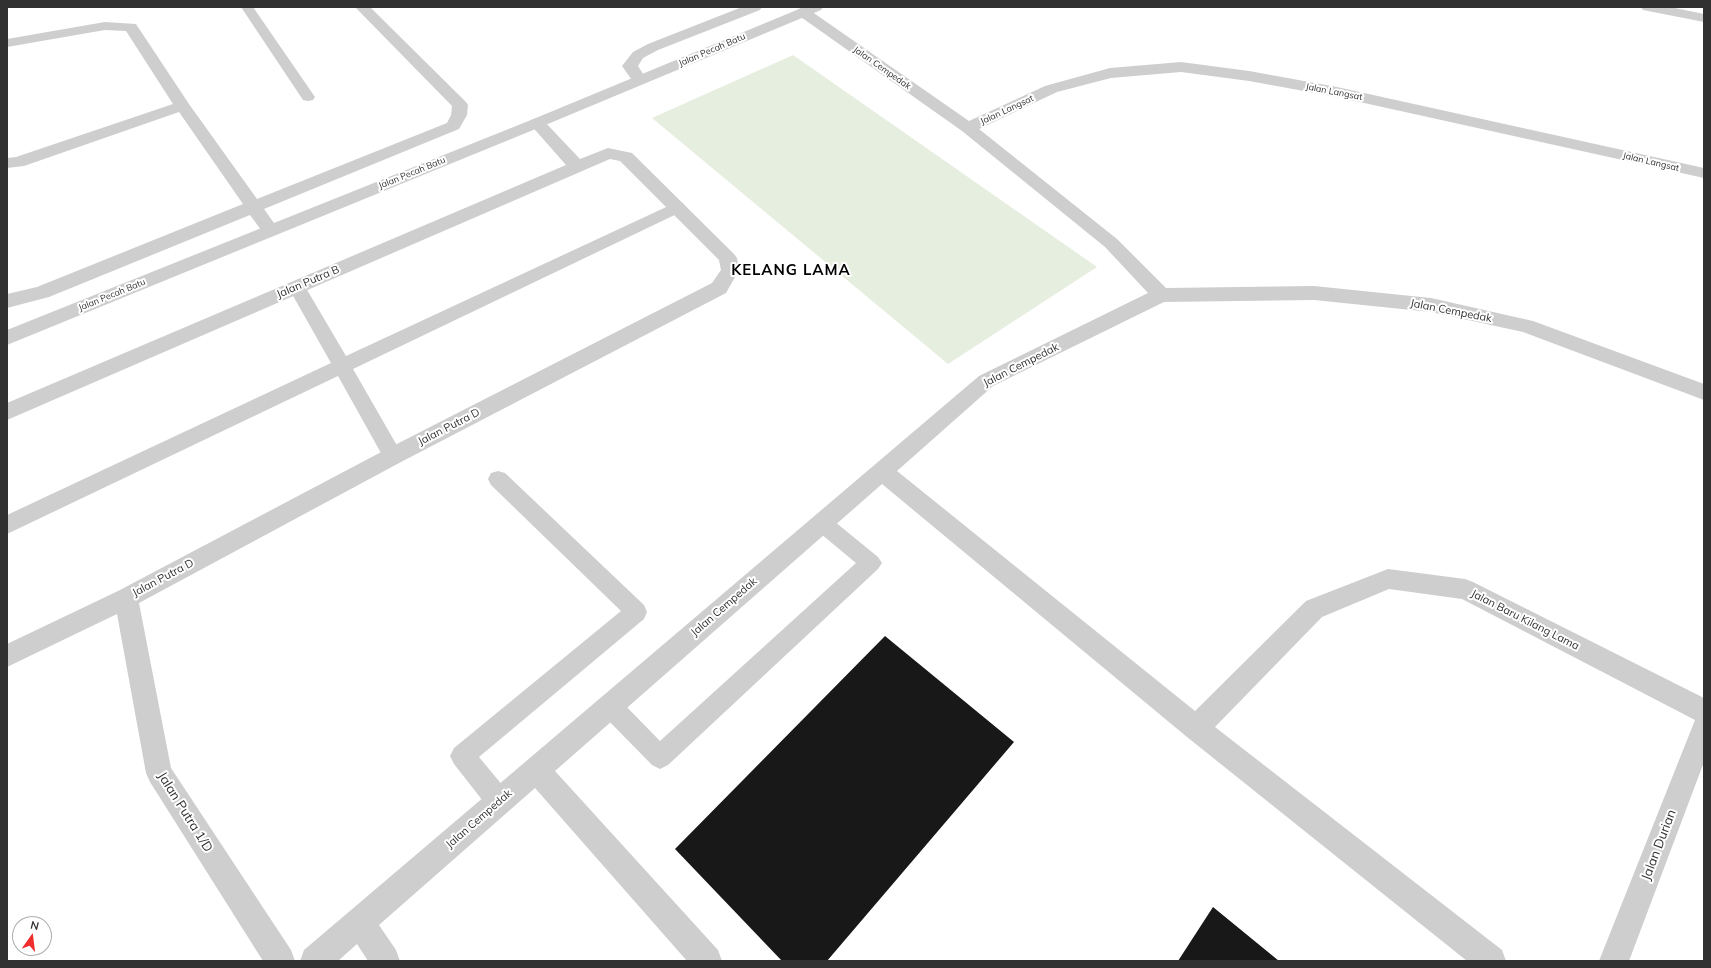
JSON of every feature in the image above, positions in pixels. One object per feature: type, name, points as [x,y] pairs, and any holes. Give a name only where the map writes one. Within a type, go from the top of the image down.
[{"type":"street","points":[[7,301],[42,292],[453,126],[459,116],[460,105],[363,7]]},
{"type":"street","points":[[639,80],[630,66],[638,56],[654,47],[755,7]]},
{"type":"street","points":[[1648,7],[1704,18]]},
{"type":"street","name":"Jalan Pecah Batu","points":[[7,338],[270,230],[537,123],[809,10]]},
{"type":"street","name":"Jalan Cempedak","points":[[809,10],[968,128],[1111,243],[1162,296]]},
{"type":"street","points":[[7,44],[105,26],[131,27],[182,106],[270,230]]},
{"type":"street","name":"Jalan Langsat","points":[[968,128],[1051,89],[1110,73],[1181,67],[1249,76],[1337,92],[1704,173]]},
{"type":"street","points":[[7,163],[18,162],[182,106]]},
{"type":"street","points":[[537,123],[577,166]]},
{"type":"street","name":"Jalan Putra B","points":[[7,412],[608,153]]},
{"type":"street","name":"Jalan Putra D","points":[[7,656],[126,598],[393,456],[719,288],[730,270],[728,258],[626,157],[608,153]]},
{"type":"street","name":"Jalan Cempedak","points":[[315,961],[986,380],[1162,296],[1314,293],[1431,305],[1526,326],[1704,392]]},
{"type":"street","points":[[881,471],[1196,728],[1491,961]]},
{"type":"street","name":"Jalan Baru Kilang Lama","points":[[1196,728],[1314,608],[1388,579],[1465,589],[1704,711]]},
{"type":"street","name":"Jalan Putra 1/D","points":[[126,598],[159,773],[280,961]]},
{"type":"street","name":"Jalan Durian","points":[[1614,961],[1704,728]]},
{"type":"street","points":[[536,770],[707,961]]},
{"type":"street","points":[[360,922],[386,961]]},
{"type":"lane","points":[[247,7],[308,97]]},
{"type":"lane","points":[[7,525],[677,207]]},
{"type":"lane","points":[[297,287],[393,456]]},
{"type":"lane","points":[[498,479],[636,612],[462,756],[500,801]]},
{"type":"lane","points":[[610,706],[660,757],[871,563],[822,523]]},
{"type":"green space","points":[[793,55],[1097,267],[948,364],[652,118]]},
{"type":"building","points":[[885,636],[1014,742],[827,961],[782,961],[675,849]]},
{"type":"building","points":[[1213,907],[1279,961],[1178,961]]},
{"type":"district","name":"KELANG LAMA","points":[[791,270]]}]
